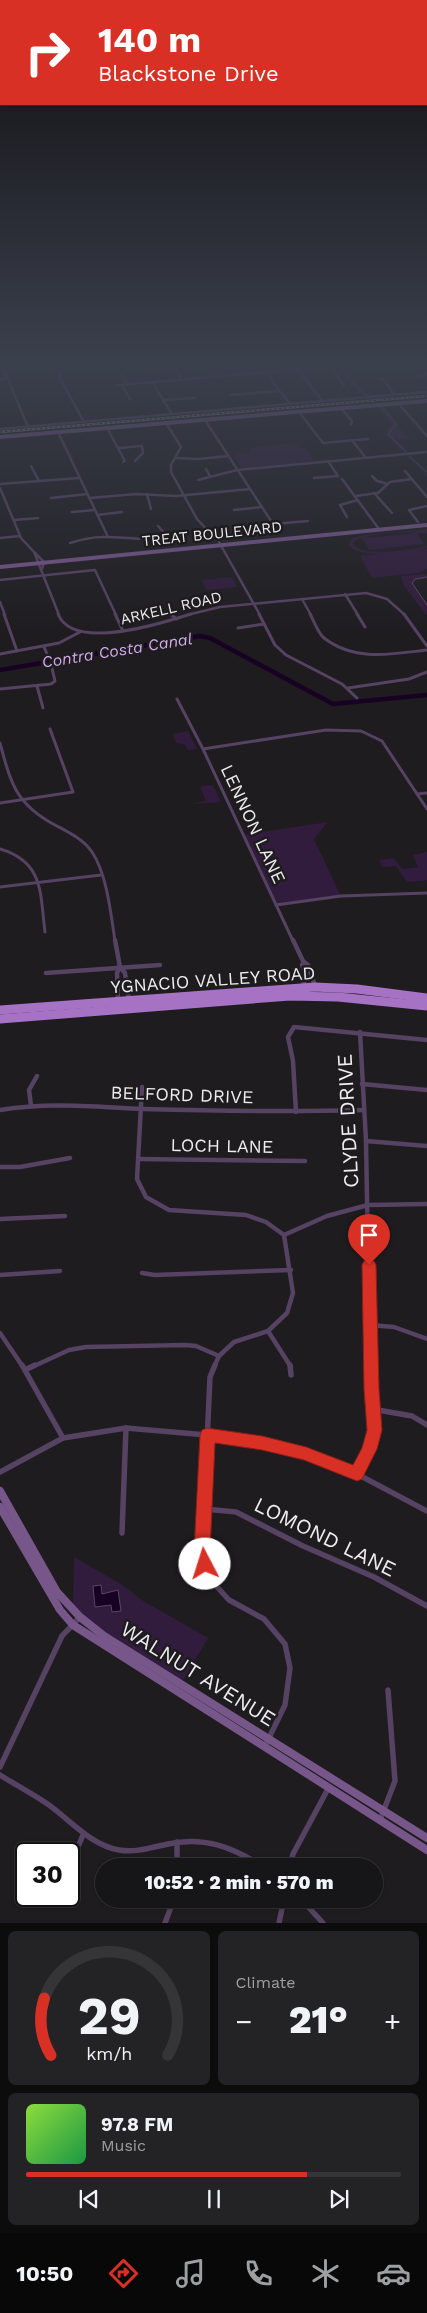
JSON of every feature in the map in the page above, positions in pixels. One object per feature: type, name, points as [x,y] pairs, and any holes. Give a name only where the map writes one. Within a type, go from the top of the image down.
[{"type":"highway","name":"YGNACIO VALLEY ROAD","points":[[0,1010],[118,996],[129,1000],[315,987],[357,989],[427,998]]},
{"type":"highway","name":"YGNACIO VALLEY ROAD","points":[[0,1019],[290,996],[338,997],[427,1006]]},
{"type":"street","points":[[68,455],[108,537]]},
{"type":"street","points":[[122,455],[125,461],[123,462]]},
{"type":"street","points":[[135,461],[140,455]]},
{"type":"street","points":[[177,455],[172,465],[171,472],[197,519],[208,531]]},
{"type":"street","points":[[363,455],[366,458]]},
{"type":"street","points":[[198,480],[237,470],[399,455]]},
{"type":"street","points":[[176,458],[198,459],[229,456],[275,525],[308,521]]},
{"type":"street","points":[[314,478],[338,476],[328,461]]},
{"type":"street","points":[[31,466],[40,481]]},
{"type":"street","points":[[206,469],[210,476]]},
{"type":"street","points":[[405,471],[427,497]]},
{"type":"street","points":[[372,476],[377,481],[388,484]]},
{"type":"street","points":[[79,478],[0,486],[20,536],[42,561],[44,576],[63,622],[80,632]]},
{"type":"street","points":[[342,479],[378,528]]},
{"type":"street","points":[[355,496],[374,494],[388,484],[412,479]]},
{"type":"street","points":[[89,498],[146,494],[184,496],[250,490]]},
{"type":"street","points":[[51,498],[87,494]]},
{"type":"street","points":[[146,494],[151,509]]},
{"type":"street","points":[[374,494],[392,514]]},
{"type":"street","points":[[347,517],[340,505],[358,500]]},
{"type":"street","points":[[418,522],[409,510],[427,506]]},
{"type":"street","points":[[234,510],[262,507]]},
{"type":"street","points":[[72,512],[95,510]]},
{"type":"street","points":[[97,515],[122,512]]},
{"type":"street","points":[[14,520],[38,518]]},
{"type":"street","name":"TREAT BOULEVARD","points":[[378,528],[418,522],[427,523]]},
{"type":"street","name":"TREAT BOULEVARD","points":[[0,563],[42,561],[427,523]]},
{"type":"street","points":[[70,543],[108,537],[140,541],[165,534],[158,526]]},
{"type":"street","points":[[0,538],[20,536]]},
{"type":"street","points":[[220,543],[270,638],[281,651],[348,688],[357,698]]},
{"type":"street","points":[[34,552],[36,561],[42,569]]},
{"type":"street","name":"TREAT BOULEVARD","points":[[0,567],[36,561]]},
{"type":"street","points":[[0,580],[95,570],[123,631]]},
{"type":"street","name":"ARKELL ROAD","points":[[80,632],[102,634],[123,631],[177,619],[210,609],[366,593],[378,594],[391,600],[427,646]]},
{"type":"street","points":[[345,594],[365,627]]},
{"type":"street","points":[[302,599],[323,637],[353,652],[379,656],[427,650]]},
{"type":"street","points":[[0,602],[17,651]]},
{"type":"street","points":[[167,612],[177,619]]},
{"type":"street","points":[[238,628],[264,624]]},
{"type":"street","points":[[0,654],[59,643],[80,632]]},
{"type":"street","points":[[44,647],[48,656]]},
{"type":"street","points":[[0,689],[48,685],[55,682],[51,664]]},
{"type":"street","points":[[348,688],[361,684],[413,678],[427,672]]},
{"type":"street","points":[[37,686],[43,708]]},
{"type":"street","name":"LENNON LANE","points":[[177,699],[203,749],[304,962],[308,964],[315,987]]},
{"type":"street","points":[[203,749],[326,730],[345,728],[361,731],[382,741],[427,809]]},
{"type":"street","points":[[0,803],[73,792],[50,729]]},
{"type":"street","points":[[0,743],[15,791],[21,800],[30,810],[75,835],[85,844],[96,859],[120,968],[125,973],[129,1000],[124,1009]]},
{"type":"street","points":[[417,794],[427,793]]},
{"type":"street","points":[[0,849],[25,857],[32,865],[37,882],[45,932]]},
{"type":"street","points":[[0,887],[100,875]]},
{"type":"street","points":[[276,905],[341,896],[427,893]]},
{"type":"street","points":[[300,988],[307,977],[302,965],[304,962]]},
{"type":"street","points":[[46,973],[160,965]]},
{"type":"street","points":[[120,968],[117,973],[118,996],[124,1009]]},
{"type":"street","points":[[290,996],[303,993],[315,987]]},
{"type":"street","points":[[118,996],[128,992]]},
{"type":"street","points":[[289,1022],[294,1027],[427,1040]]},
{"type":"street","points":[[294,1027],[288,1036],[293,1061],[296,1112]]},
{"type":"street","name":"CLYDE DRIVE","points":[[357,1474],[369,1449],[374,1430],[366,1141],[360,1032]]},
{"type":"street","points":[[31,1106],[29,1090],[37,1076]]},
{"type":"street","points":[[362,1084],[427,1090]]},
{"type":"street","points":[[142,1087],[139,1159],[136,1179],[146,1196],[169,1210],[246,1215],[266,1222],[284,1235],[291,1270],[293,1293],[287,1313],[268,1331],[234,1342],[219,1356],[210,1377],[207,1435],[202,1552],[208,1577],[229,1600],[264,1619],[285,1644],[290,1668],[285,1705],[267,1742]]},
{"type":"street","name":"BELFORD DRIVE","points":[[0,1110],[63,1104],[142,1109],[296,1112],[364,1110]]},
{"type":"street","points":[[366,1141],[427,1146]]},
{"type":"street","points":[[0,1167],[20,1167],[70,1158]]},
{"type":"street","name":"LOCH LANE","points":[[139,1159],[305,1161]]},
{"type":"street","points":[[284,1235],[327,1216],[368,1205],[427,1204]]},
{"type":"street","points":[[0,1219],[65,1216]]},
{"type":"street","points":[[142,1272],[155,1275],[291,1270]]},
{"type":"street","points":[[0,1275],[60,1271]]},
{"type":"street","points":[[370,1325],[394,1327],[427,1339]]},
{"type":"street","points":[[268,1331],[291,1367],[291,1375]]},
{"type":"street","points":[[0,1333],[25,1370],[64,1438]]},
{"type":"street","points":[[25,1370],[56,1354],[86,1347],[185,1345],[196,1346],[219,1356]]},
{"type":"street","points":[[372,1409],[412,1416],[427,1425]]},
{"type":"street","points":[[122,1533],[126,1428]]},
{"type":"street","points":[[0,1472],[64,1438],[126,1428],[207,1435],[262,1443],[306,1454],[357,1474],[427,1511]]},
{"type":"street","name":"WALNUT AVENUE","points":[[0,1491],[57,1592],[80,1617],[104,1636],[382,1816],[427,1850]]},
{"type":"street","name":"WALNUT AVENUE","points":[[0,1507],[60,1610],[73,1624],[267,1742]]},
{"type":"street","name":"LOMOND LANE","points":[[205,1508],[236,1512],[302,1546],[374,1577],[427,1606]]},
{"type":"street","points":[[0,1766],[62,1636],[80,1617]]},
{"type":"street","points":[[382,1816],[395,1781],[388,1690]]},
{"type":"street","points":[[0,1775],[55,1810],[83,1835],[114,1849],[145,1850],[177,1842],[201,1841],[220,1843],[238,1850],[250,1858]]},
{"type":"street","points":[[292,1858],[330,1784]]},
{"type":"street","name":"WALNUT AVENUE","points":[[382,1816],[427,1838]]},
{"type":"street","points":[[80,1842],[83,1835]]},
{"type":"street","points":[[177,1842],[177,1858]]},
{"type":"street","points":[[165,1923],[171,1908]]},
{"type":"street","points":[[279,1923],[282,1908]]},
{"type":"street","points":[[309,1908],[323,1923]]},
{"type":"shaded area","points":[[235,455],[310,455],[315,462],[243,468],[240,467]]},
{"type":"shaded area","points":[[406,455],[409,455],[427,472],[427,477]]},
{"type":"shaded area","points":[[427,529],[427,534],[411,532],[388,533],[366,537],[353,543],[357,548],[375,552],[399,551],[427,546],[427,548],[397,553],[374,554],[363,553],[349,545],[352,538],[364,535]]},
{"type":"shaded area","points":[[417,533],[424,544],[369,550],[362,538]]},
{"type":"shaded area","points":[[427,549],[427,569],[418,573],[372,578],[360,556]]},
{"type":"shaded area","points":[[427,574],[427,578],[416,580],[413,584],[427,603],[427,616],[403,584],[401,576]]},
{"type":"shaded area","points":[[232,577],[237,587],[206,590],[202,580]]},
{"type":"shaded area","points":[[188,731],[197,749],[188,750],[185,745],[176,743],[173,734]]},
{"type":"shaded area","points":[[213,785],[221,802],[191,804],[206,801],[200,788],[202,788],[201,786]]},
{"type":"shaded area","points":[[328,822],[314,839],[341,896],[276,905],[243,835]]},
{"type":"shaded area","points":[[427,852],[427,880],[424,881],[407,882],[396,866],[383,867],[379,860],[394,858],[402,869],[418,867],[413,855]]},
{"type":"shaded area","points":[[74,1557],[124,1586],[140,1599],[208,1638],[181,1684],[138,1658],[73,1608]]},
{"type":"shaded area","points":[[101,1585],[102,1594],[118,1590],[121,1611],[112,1612],[111,1605],[95,1607],[93,1586]]},
{"type":"waterway","points":[[409,456],[427,472]]},
{"type":"waterway","points":[[427,577],[415,579],[412,583],[427,605]]},
{"type":"waterway","name":"Contra Costa Canal","points":[[0,670],[200,636],[210,638],[333,704],[427,695]]},
{"type":"route","points":[[205,1564],[202,1552],[207,1475],[207,1435],[262,1443],[306,1454],[357,1474],[369,1449],[374,1430],[371,1389],[369,1265]]}]
